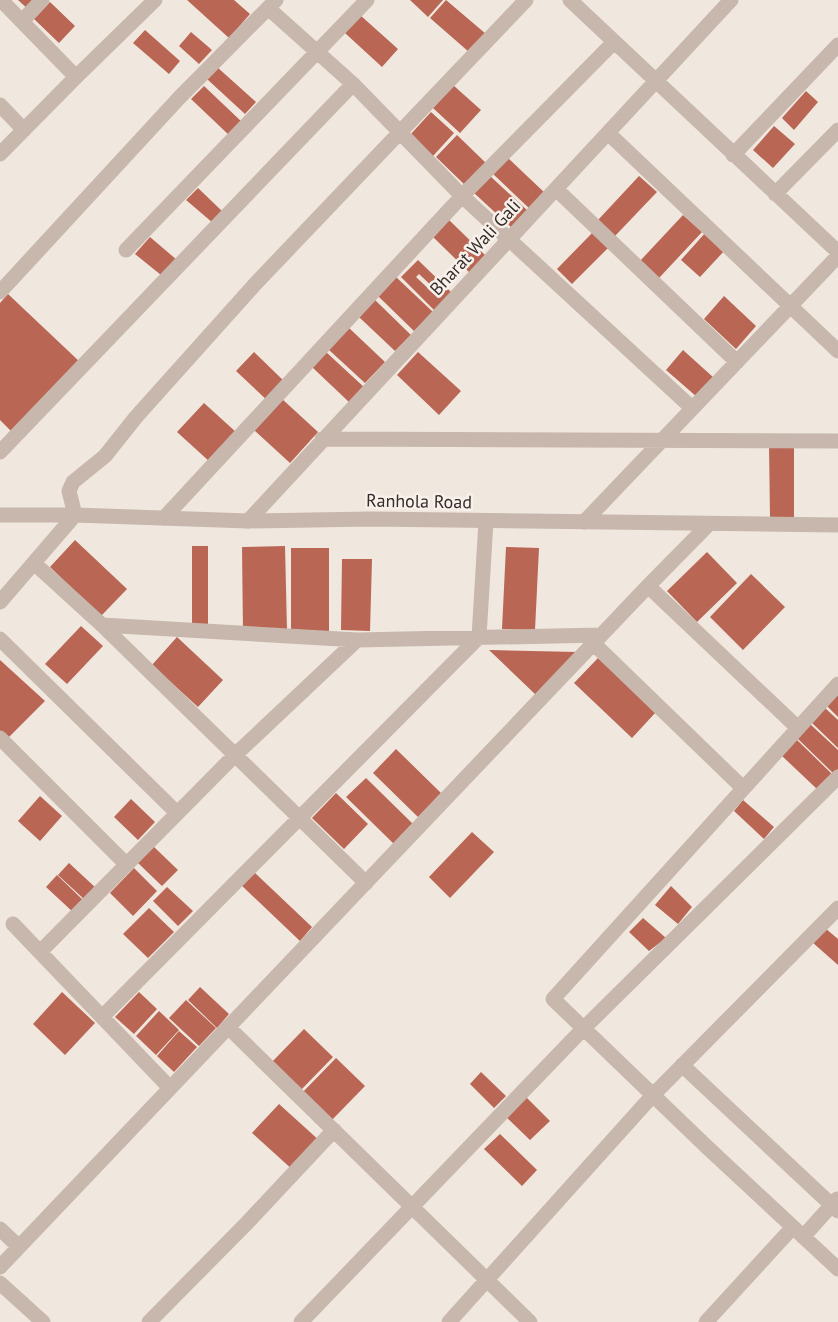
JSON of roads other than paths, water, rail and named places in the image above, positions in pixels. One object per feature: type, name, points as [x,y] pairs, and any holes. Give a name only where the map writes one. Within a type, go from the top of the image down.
[{"type":"street","points":[[1,0],[76,76]]},
{"type":"street","points":[[22,21],[42,0]]},
{"type":"street","points":[[0,154],[155,0]]},
{"type":"street","points":[[126,250],[367,0]]},
{"type":"street","points":[[0,602],[75,515],[69,491],[73,482],[93,467],[115,445],[136,417],[257,282],[526,0]]},
{"type":"street","points":[[570,0],[838,254],[584,522]]},
{"type":"street","name":"Bharat Wali Gali","points":[[248,520],[731,0]]},
{"type":"street","points":[[0,292],[179,98],[272,4],[462,196],[693,408]]},
{"type":"street","points":[[164,518],[462,196],[614,42]]},
{"type":"street","points":[[733,154],[838,45]]},
{"type":"street","points":[[0,453],[352,84]]},
{"type":"street","points":[[0,105],[24,130]]},
{"type":"street","points":[[775,194],[838,130]]},
{"type":"street","points":[[608,133],[838,351]]},
{"type":"street","points":[[556,189],[736,362]]},
{"type":"street","points":[[322,439],[838,441]]},
{"type":"street","name":"Ranhola Road","points":[[0,515],[248,520],[370,519],[838,525]]},
{"type":"street","points":[[103,1016],[479,637],[486,521]]},
{"type":"street","points":[[0,1267],[597,639],[710,524]]},
{"type":"street","points":[[34,563],[102,625],[366,883]]},
{"type":"street","points":[[648,586],[798,728]]},
{"type":"street","points":[[102,625],[357,640],[479,637],[597,639],[743,788]]},
{"type":"street","points":[[0,639],[177,813]]},
{"type":"street","points":[[40,952],[235,755],[357,640]]},
{"type":"street","points":[[838,684],[553,999],[838,1269]]},
{"type":"street","points":[[0,738],[127,865]]},
{"type":"street","points":[[301,1322],[583,1029],[838,777]]},
{"type":"street","points":[[449,1322],[653,1095],[838,908]]},
{"type":"street","points":[[13,924],[170,1088]]},
{"type":"street","points":[[228,1027],[530,1322]]},
{"type":"street","points":[[682,1065],[836,1205],[798,1232],[706,1322]]},
{"type":"street","points":[[149,1322],[246,1224],[334,1130]]},
{"type":"street","points":[[0,1229],[19,1247]]},
{"type":"street","points":[[0,1282],[43,1322]]}]
